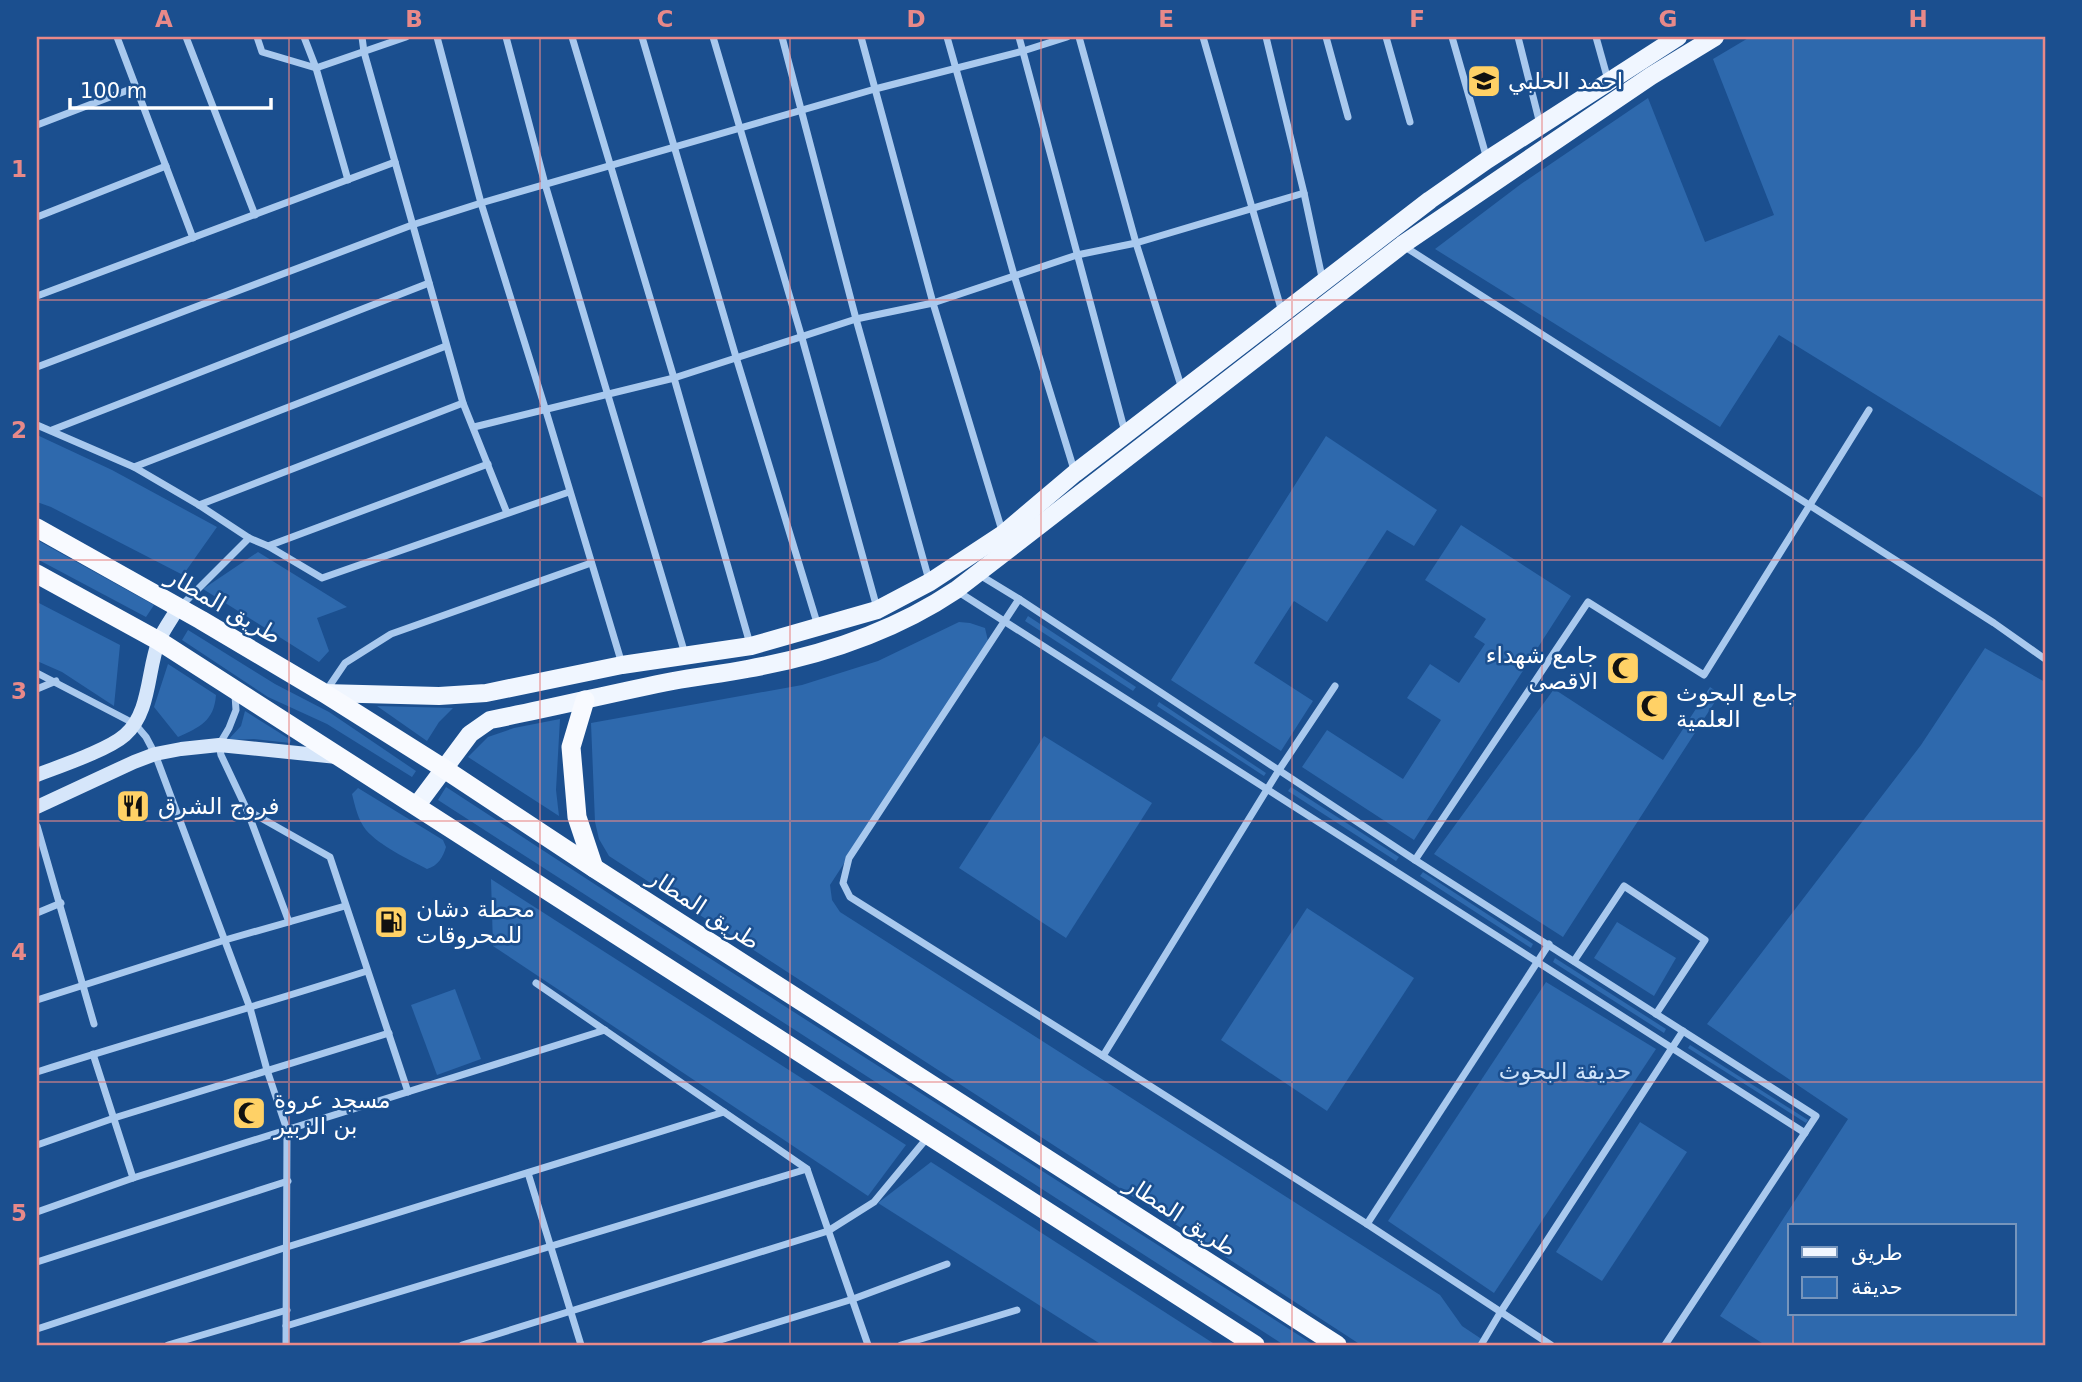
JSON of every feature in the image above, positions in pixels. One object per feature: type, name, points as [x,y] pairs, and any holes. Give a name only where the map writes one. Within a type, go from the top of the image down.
[{"type":"highway","name":"طريق المطار","points":[[37,528],[324,693],[1337,1345]]},
{"type":"highway","points":[[37,574],[159,641],[1255,1345]]},
{"type":"highway","points":[[585,699],[571,747],[577,817],[594,868]]},
{"type":"main road","points":[[324,693],[439,696],[485,693],[622,665],[751,646],[877,610],[930,582],[1003,534],[1182,389],[1430,200],[1675,37]]},
{"type":"main road","points":[[417,805],[470,734],[490,720],[676,681],[749,669],[810,654],[878,632],[938,603],[1402,245],[1651,76],[1715,37]]},
{"type":"main road","points":[[37,775],[110,745],[124,736],[135,724],[159,641],[178,608]]},
{"type":"main road","points":[[485,693],[490,720]]},
{"type":"main road","points":[[37,807],[155,754],[181,748],[219,745],[341,757]]},
{"type":"street","points":[[117,37],[193,238]]},
{"type":"street","points":[[186,37],[255,215]]},
{"type":"street","points":[[257,37],[262,52],[316,68],[406,37]]},
{"type":"street","points":[[304,37],[316,68],[348,180]]},
{"type":"street","points":[[362,37],[463,403],[507,513]]},
{"type":"street","points":[[437,37],[481,203],[622,665]]},
{"type":"street","points":[[506,37],[545,184],[686,656]]},
{"type":"street","points":[[572,37],[751,646]]},
{"type":"street","points":[[642,37],[819,627]]},
{"type":"street","points":[[713,37],[802,338],[877,610]]},
{"type":"street","points":[[782,37],[856,319],[930,582]]},
{"type":"street","points":[[861,37],[933,303],[1003,534]]},
{"type":"street","points":[[947,37],[1014,275],[1075,473]]},
{"type":"street","points":[[1019,37],[1125,434]]},
{"type":"street","points":[[37,368],[412,225],[875,89],[1067,37]]},
{"type":"street","points":[[1079,37],[1136,243],[1182,389]]},
{"type":"street","points":[[1203,37],[1282,313]]},
{"type":"street","points":[[1266,37],[1323,282]]},
{"type":"street","points":[[1326,37],[1348,117]]},
{"type":"street","points":[[1386,37],[1410,122]]},
{"type":"street","points":[[1452,37],[1487,160]]},
{"type":"street","points":[[1518,37],[1540,125]]},
{"type":"street","points":[[1596,37],[1608,81]]},
{"type":"street","points":[[37,125],[136,87]]},
{"type":"street","points":[[37,296],[395,162]]},
{"type":"street","points":[[37,217],[166,166]]},
{"type":"street","points":[[474,428],[674,378],[856,319],[933,303],[1077,255],[1136,243],[1304,193]]},
{"type":"street","points":[[1402,245],[1994,623],[2045,659]]},
{"type":"street","points":[[52,430],[429,283]]},
{"type":"street","points":[[134,467],[446,346]]},
{"type":"street","points":[[199,505],[463,403]]},
{"type":"street","points":[[1415,860],[1588,602],[1704,675],[1869,410]]},
{"type":"street","points":[[37,425],[134,467],[249,538],[268,546],[322,578],[569,492]]},
{"type":"street","points":[[268,546],[488,464]]},
{"type":"street","points":[[178,608],[249,538]]},
{"type":"street","points":[[324,693],[345,663],[391,634],[591,563]]},
{"type":"street","points":[[977,574],[1415,860],[1816,1116],[1665,1345]]},
{"type":"street","points":[[956,590],[1805,1133]]},
{"type":"street","points":[[1019,599],[849,858],[843,883],[850,897],[1103,1055],[1551,1345]]},
{"type":"street","points":[[37,673],[135,724],[146,737],[155,754],[225,940],[250,1008],[287,1130],[286,1345]]},
{"type":"street","points":[[37,689],[56,681]]},
{"type":"street","points":[[1103,1055],[1335,685]]},
{"type":"street","points":[[234,689],[236,710],[219,745],[221,755],[247,810],[289,922]]},
{"type":"street","points":[[247,810],[330,857],[408,1093]]},
{"type":"street","points":[[37,826],[94,1024]]},
{"type":"street","points":[[1574,961],[1624,886],[1705,940],[1656,1014]]},
{"type":"street","points":[[37,913],[61,903]]},
{"type":"street","points":[[37,1000],[225,940],[345,906]]},
{"type":"street","points":[[1367,1224],[1549,944]]},
{"type":"street","points":[[37,1072],[367,971]]},
{"type":"street","points":[[536,983],[807,1169],[868,1345]]},
{"type":"street","points":[[37,1212],[133,1178],[605,1030]]},
{"type":"street","points":[[1481,1345],[1683,1031]]},
{"type":"street","points":[[37,1144],[389,1032]]},
{"type":"street","points":[[93,1054],[133,1178]]},
{"type":"street","points":[[37,1329],[287,1247],[724,1112]]},
{"type":"street","points":[[462,1345],[828,1231],[874,1202],[930,1135]]},
{"type":"street","points":[[286,1326],[807,1169]]},
{"type":"street","points":[[528,1173],[581,1345]]},
{"type":"street","points":[[37,1262],[288,1181]]},
{"type":"street","points":[[704,1345],[853,1299],[947,1264]]},
{"type":"street","points":[[169,1345],[286,1310]]},
{"type":"street","points":[[901,1345],[1017,1310]]},
{"type":"green space","points":[[1750,37],[2045,37],[2045,499],[1779,335],[1720,427],[1435,249],[1521,184],[1648,98],[1705,242],[1774,215],[1713,59]]},
{"type":"green space","points":[[37,435],[112,470],[217,527],[183,575],[37,502]]},
{"type":"green space","points":[[1326,436],[1437,510],[1414,546],[1387,530],[1327,622],[1294,601],[1254,663],[1313,701],[1281,751],[1171,680]]},
{"type":"green space","points":[[1461,525],[1571,596],[1414,840],[1302,767],[1327,730],[1403,779],[1441,720],[1407,698],[1430,664],[1459,683],[1485,644],[1474,637],[1486,619],[1425,580]]},
{"type":"green space","points":[[37,540],[154,605],[146,617],[37,559]]},
{"type":"green space","points":[[258,552],[347,607],[317,618],[329,651],[319,662],[203,589]]},
{"type":"green space","points":[[37,602],[120,645],[114,706],[62,672],[37,661]]},
{"type":"green space","points":[[1028,616],[1136,687],[1133,691],[1025,621]]},
{"type":"green space","points":[[959,622],[985,628],[988,641],[830,885],[832,900],[840,912],[1440,1295],[1462,1326],[1483,1340],[1475,1345],[1361,1345],[609,856],[599,839],[595,822],[591,723],[802,685],[878,661]]},
{"type":"green space","points":[[188,630],[275,684],[329,712],[416,771],[412,777],[327,724],[268,697],[182,640]]},
{"type":"green space","points":[[1985,648],[2045,682],[2045,1345],[1765,1345],[1720,1316],[1848,1119],[1707,1024],[1921,745]]},
{"type":"green space","points":[[168,664],[216,695],[209,717],[193,730],[178,737],[154,707]]},
{"type":"green space","points":[[1710,687],[1720,694],[1563,937],[1434,854],[1554,689],[1663,760]]},
{"type":"green space","points":[[1159,702],[1266,773],[1264,776],[1157,706]]},
{"type":"green space","points":[[377,706],[453,708],[439,722],[427,741]]},
{"type":"green space","points":[[245,711],[291,740],[290,743],[254,739],[228,740],[241,726]]},
{"type":"green space","points":[[560,719],[556,790],[559,816],[468,757],[488,737],[514,728]]},
{"type":"green space","points":[[1044,736],[1152,803],[1066,938],[959,868]]},
{"type":"green space","points":[[446,787],[1314,1345],[1284,1345],[438,800]]},
{"type":"green space","points":[[1291,787],[1399,857],[1396,861],[1288,791]]},
{"type":"green space","points":[[358,788],[443,840],[446,847],[442,858],[427,869],[372,836],[363,826],[356,808],[352,794]]},
{"type":"green space","points":[[1423,872],[1533,944],[1531,948],[1420,876]]},
{"type":"green space","points":[[491,879],[906,1145],[868,1196],[493,946]]},
{"type":"green space","points":[[1307,908],[1414,978],[1327,1111],[1221,1040]]},
{"type":"green space","points":[[1617,922],[1676,958],[1654,996],[1594,958]]},
{"type":"green space","points":[[1555,958],[1666,1029],[1664,1033],[1553,962]]},
{"type":"green space","name":"حديقة البحوث","points":[[1546,982],[1656,1049],[1494,1293],[1388,1221]]},
{"type":"green space","points":[[455,989],[481,1059],[437,1075],[411,1005]]},
{"type":"green space","points":[[1690,1045],[1808,1120],[1806,1123],[1688,1048]]},
{"type":"green space","points":[[1640,1122],[1687,1152],[1602,1281],[1556,1252]]},
{"type":"green space","points":[[931,1162],[1216,1345],[1102,1345],[878,1203]]},
{"type":"place","name":"احمد الحلبي","points":[[1484,81]]},
{"type":"place","name":"جامع شهداء الاقصى","points":[[1623,668]]},
{"type":"place","name":"جامع البحوث العلمية","points":[[1652,706]]},
{"type":"place","name":"فروج الشرق","points":[[133,806]]},
{"type":"place","name":"محطة دشان للمحروقات","points":[[391,922]]},
{"type":"place","name":"مسجد عروة بن الزبير","points":[[249,1113]]}]
